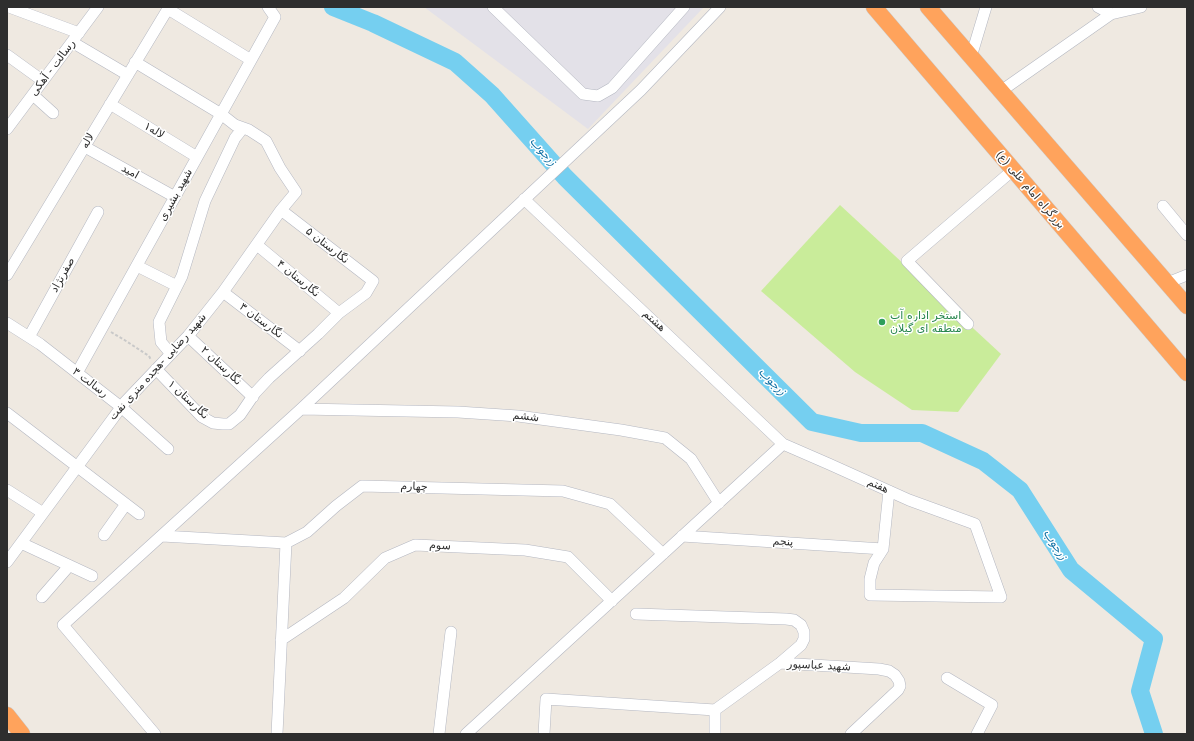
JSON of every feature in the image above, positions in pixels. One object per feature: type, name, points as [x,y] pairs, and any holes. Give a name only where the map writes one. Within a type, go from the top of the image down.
[{"type":"highway","name":"بزرگراه امام علی (ع)","points":[[874,7],[1185,370]]},
{"type":"highway","points":[[928,7],[1187,306]]},
{"type":"highway","points":[[7,715],[22,734]]},
{"type":"street","points":[[9,7],[75,38],[128,76]]},
{"type":"street","name":"رسالت - آهکی","points":[[7,129],[98,7]]},
{"type":"street","name":"شهید بشیری","points":[[77,373],[275,17],[268,7]]},
{"type":"street","points":[[493,7],[583,94],[598,96],[612,88],[684,7]]},
{"type":"street","points":[[155,734],[63,625],[301,409],[641,90],[720,7]]},
{"type":"street","points":[[971,57],[986,7]]},
{"type":"street","points":[[1098,7],[1111,14]]},
{"type":"street","points":[[1001,91],[1111,14],[1141,7]]},
{"type":"street","points":[[168,8],[251,60]]},
{"type":"street","name":"لاله","points":[[7,275],[168,8]]},
{"type":"street","points":[[7,55],[43,81]]},
{"type":"street","points":[[135,62],[220,114],[235,125],[243,128],[234,138],[205,201],[182,276],[159,322],[161,342],[171,354]]},
{"type":"street","points":[[33,95],[53,113]]},
{"type":"street","name":"لاله۱","points":[[110,104],[197,157]]},
{"type":"street","name":"شهید رضایی -هجده متری نفت","points":[[7,562],[121,407],[188,336],[223,292],[281,210],[296,192],[280,168],[266,141],[249,130],[243,128]]},
{"type":"street","name":"امید","points":[[85,147],[175,197]]},
{"type":"street","points":[[968,324],[907,261],[1013,170]]},
{"type":"street","name":"هشتم","points":[[527,197],[783,444]]},
{"type":"street","points":[[1163,206],[1187,235]]},
{"type":"street","name":"نگارستان ۵","points":[[281,210],[373,281],[366,293],[339,313]]},
{"type":"street","name":"صفرنژاد","points":[[29,337],[98,212]]},
{"type":"street","name":"نگارستان ۴","points":[[256,245],[339,313]]},
{"type":"street","points":[[137,266],[177,286]]},
{"type":"street","points":[[1167,283],[1187,275]]},
{"type":"street","name":"نگارستان ۳","points":[[223,292],[300,351]]},
{"type":"street","points":[[253,397],[268,378],[300,351],[339,313]]},
{"type":"street","name":"رسالت ۳","points":[[7,322],[40,344],[121,407],[168,449]]},
{"type":"street","name":"نگارستان ۲","points":[[188,336],[253,397]]},
{"type":"street","name":"نگارستان ۱","points":[[156,370],[202,417],[213,423],[229,424],[240,415],[253,397]]},
{"type":"street","name":"ششم","points":[[301,409],[458,412],[518,416],[621,430],[665,438],[692,459],[719,503]]},
{"type":"street","points":[[7,413],[138,514]]},
{"type":"street","points":[[466,734],[783,444]]},
{"type":"street","name":"هفتم","points":[[783,444],[910,500],[975,524],[1001,597],[870,595],[870,579],[874,563],[883,549]]},
{"type":"street","name":"چهارم","points":[[286,543],[307,532],[336,506],[362,486],[532,490],[563,491],[610,504],[663,554]]},
{"type":"street","points":[[7,490],[43,513]]},
{"type":"street","points":[[883,549],[889,491]]},
{"type":"street","points":[[104,536],[126,504]]},
{"type":"street","points":[[162,536],[286,543],[277,734]]},
{"type":"street","name":"پنجم","points":[[682,536],[883,549]]},
{"type":"street","points":[[21,543],[92,576]]},
{"type":"street","name":"سوم","points":[[281,640],[344,598],[385,558],[415,545],[525,550],[568,557],[612,601]]},
{"type":"street","points":[[42,597],[69,566]]},
{"type":"street","name":"شهید عباسپور","points":[[636,614],[794,620],[801,624],[804,632],[804,639],[802,645],[780,664]]},
{"type":"street","points":[[439,734],[451,632]]},
{"type":"street","points":[[544,734],[546,699],[716,710],[780,664]]},
{"type":"street","name":"شهید عباسپور","points":[[780,664],[879,669],[889,671],[895,675],[899,680],[900,686],[898,690],[851,734]]},
{"type":"street","points":[[947,678],[992,705],[977,734]]},
{"type":"street","points":[[715,734],[716,710]]},
{"type":"path","points":[[102,328],[149,356],[156,370]]},
{"type":"shaded area","points":[[424,7],[704,7],[588,129]]},
{"type":"green space","name":"استخر اداره آب منطقه ای گیلان","points":[[840,205],[1001,354],[958,412],[912,410],[855,372],[761,291]]},
{"type":"waterway","name":"زرجوب","points":[[333,7],[373,23],[455,62],[492,95],[565,177],[812,422],[861,433],[922,433],[983,461],[1020,490],[1071,570],[1154,639],[1140,691],[1154,734]]},
{"type":"place","name":"استخر اداره آب منطقه ای گیلان","points":[[882,322]]}]
